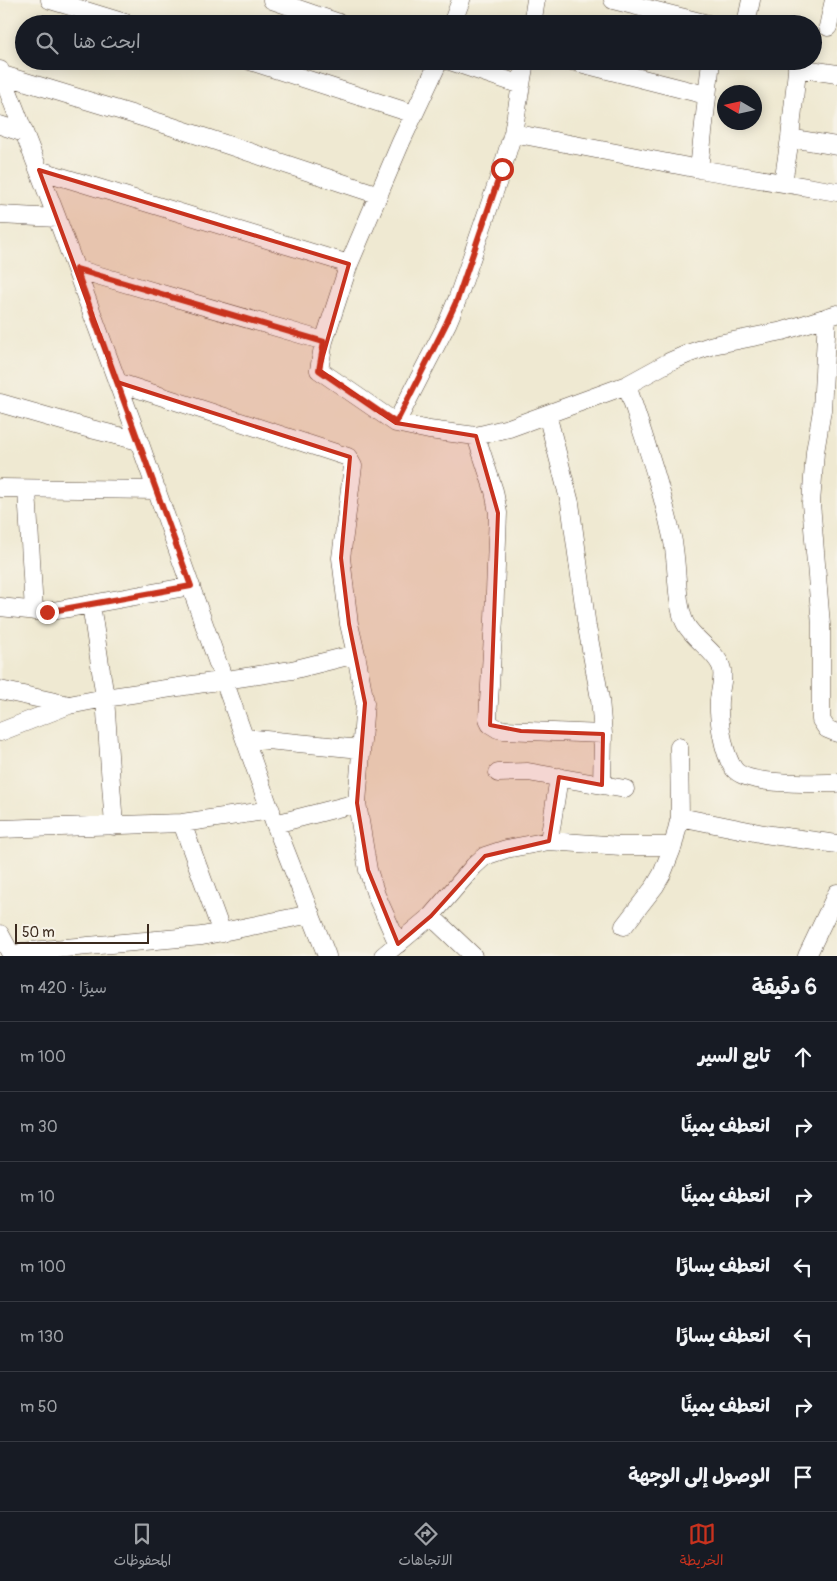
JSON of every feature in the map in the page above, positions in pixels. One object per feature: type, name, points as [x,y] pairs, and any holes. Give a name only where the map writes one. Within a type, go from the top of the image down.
[{"type":"street","points":[[50,0],[99,15]]},
{"type":"street","points":[[272,0],[316,15]]},
{"type":"street","points":[[455,15],[461,0]]},
{"type":"street","points":[[534,15],[536,0]]},
{"type":"street","points":[[613,0],[654,6],[681,15]]},
{"type":"street","points":[[748,15],[751,0]]},
{"type":"street","points":[[826,27],[834,0]]},
{"type":"street","points":[[278,70],[414,114]]},
{"type":"street","points":[[435,70],[349,264],[324,342],[319,370],[396,423],[429,430],[476,436],[509,428],[627,385],[669,362],[706,348],[783,331],[832,316],[822,410],[815,452],[811,503],[821,625],[829,676],[821,720],[827,729],[837,733]]},
{"type":"street","points":[[477,70],[521,85]]},
{"type":"street","points":[[396,423],[457,300],[513,133],[524,70]]},
{"type":"street","points":[[607,70],[706,95]]},
{"type":"street","points":[[699,169],[710,70]]},
{"type":"street","points":[[783,183],[790,138],[797,70]]},
{"type":"street","points":[[819,70],[837,74]]},
{"type":"street","points":[[1,72],[379,195]]},
{"type":"street","points":[[1,72],[139,440],[273,817],[327,956]]},
{"type":"street","points":[[0,125],[24,132]]},
{"type":"street","points":[[513,133],[699,169],[837,192]]},
{"type":"street","points":[[790,138],[837,146]]},
{"type":"street","points":[[39,170],[349,264]]},
{"type":"street","points":[[0,215],[57,218]]},
{"type":"street","points":[[76,269],[324,342]]},
{"type":"street","points":[[117,382],[340,454],[350,459],[352,466],[341,558],[349,624],[366,703],[357,803],[368,870],[376,895],[398,944]]},
{"type":"street","points":[[627,385],[648,449],[672,537],[681,610],[685,623],[721,667],[719,702],[721,727],[723,740],[734,769],[741,775],[770,782],[837,783]]},
{"type":"street","points":[[0,403],[87,428],[139,440]]},
{"type":"street","points":[[548,414],[570,503],[587,627],[600,699],[603,734],[602,785]]},
{"type":"street","points":[[476,436],[494,491],[498,513],[488,718],[490,724],[504,730],[603,734]]},
{"type":"street","points":[[0,488],[27,490],[157,490]]},
{"type":"street","points":[[27,490],[34,611]]},
{"type":"street","points":[[0,607],[47,612],[191,586]]},
{"type":"street","points":[[91,604],[105,698],[114,826]]},
{"type":"street","points":[[0,732],[69,705],[292,670],[356,654]]},
{"type":"street","points":[[0,690],[69,705]]},
{"type":"street","points":[[246,738],[361,748]]},
{"type":"street","points":[[624,926],[655,886],[673,846],[680,818],[679,747]]},
{"type":"street","points":[[498,773],[528,772],[624,790]]},
{"type":"street","points":[[549,841],[559,777]]},
{"type":"street","points":[[0,829],[182,824],[273,817],[357,803]]},
{"type":"street","points":[[680,818],[764,834],[837,844]]},
{"type":"street","points":[[182,824],[222,933]]},
{"type":"street","points":[[837,835],[837,853]]},
{"type":"street","points":[[383,956],[431,916],[485,856],[506,849],[549,841],[621,846],[673,846]]},
{"type":"street","points":[[807,956],[837,893]]},
{"type":"street","points":[[0,934],[13,956],[31,950],[168,940],[222,933],[311,914]]},
{"type":"street","points":[[431,916],[473,956]]},
{"type":"highlighted area","points":[[39,170],[349,264],[319,370],[396,423],[476,436],[498,513],[490,725],[521,731],[603,734],[602,785],[559,777],[549,841],[485,856],[431,916],[398,944],[368,870],[357,803],[365,703],[349,624],[341,558],[350,457],[117,382]]},
{"type":"route","points":[[47,612],[191,586],[76,269],[324,342],[319,370],[396,423],[457,300],[502,169]]}]
